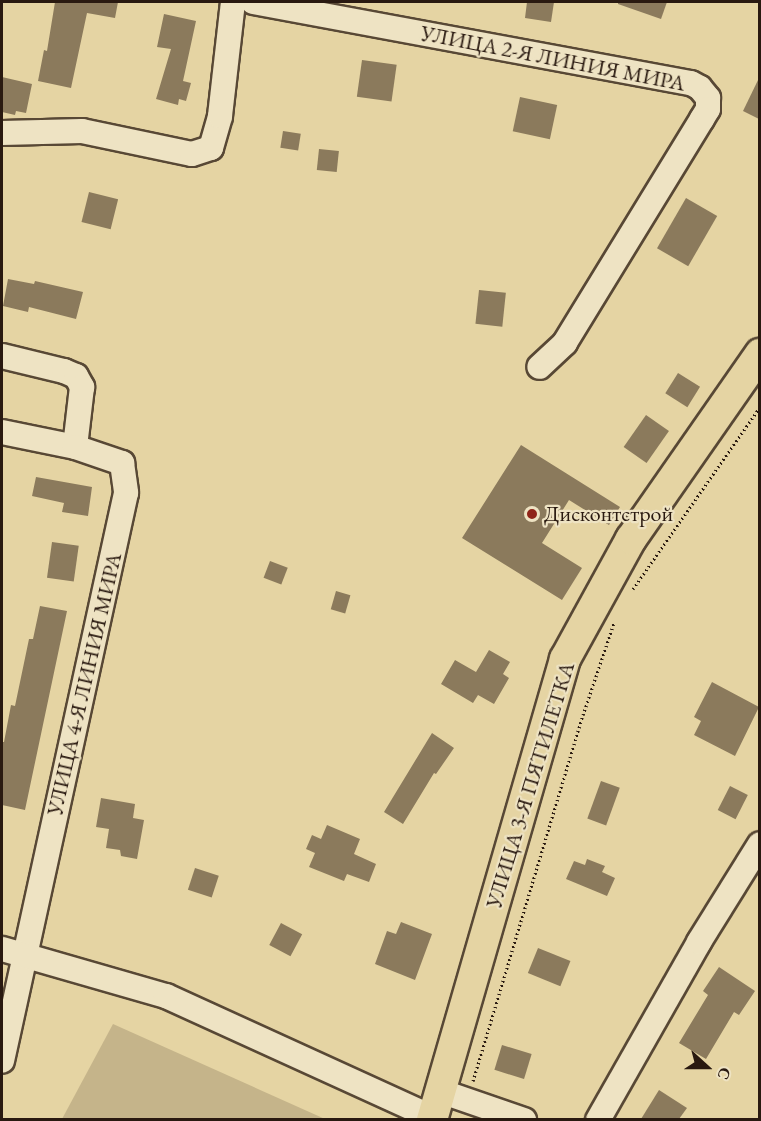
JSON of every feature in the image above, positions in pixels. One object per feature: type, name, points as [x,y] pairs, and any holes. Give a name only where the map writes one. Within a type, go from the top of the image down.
[{"type":"main road","name":"УЛИЦА 3-Я ПЯТИЛЕТКА","points":[[443,1107],[565,659],[631,539],[759,354]]},
{"type":"street","points":[[2,133],[82,131],[192,154],[211,148],[220,116],[233,2]]},
{"type":"street","name":"УЛИЦА 2-Я ЛИНИЯ МИРА","points":[[253,2],[680,81],[700,88],[708,98],[708,109],[566,343],[538,368]]},
{"type":"street","points":[[2,356],[76,376],[82,387],[75,447]]},
{"type":"street","name":"УЛИЦА 4-Я ЛИНИЯ МИРА","points":[[2,432],[75,447],[122,463],[126,492],[13,951]]},
{"type":"street","points":[[598,1119],[699,942],[759,844]]},
{"type":"street","points":[[2,1061],[13,951],[166,996],[443,1107],[524,1119]]},
{"type":"path","points":[[632,591],[759,407]]},
{"type":"path","points":[[443,1107],[615,621]]},
{"type":"shaded area","points":[[113,1024],[325,1119],[62,1119]]},
{"type":"building","points":[[55,2],[118,2],[115,18],[87,13],[71,88],[38,81],[44,50],[47,51]]},
{"type":"building","points":[[527,2],[554,2],[551,22],[525,18]]},
{"type":"building","points":[[618,2],[667,2],[661,19],[618,4]]},
{"type":"building","points":[[164,14],[196,21],[183,81],[191,83],[186,101],[179,99],[178,105],[156,99],[171,49],[157,47]]},
{"type":"building","points":[[362,60],[397,65],[392,102],[357,97]]},
{"type":"building","points":[[2,77],[32,84],[26,113],[16,111],[15,115],[2,112]]},
{"type":"building","points":[[759,78],[759,119],[743,111]]},
{"type":"building","points":[[520,97],[557,105],[550,139],[513,131]]},
{"type":"building","points":[[283,131],[301,134],[298,151],[280,148]]},
{"type":"building","points":[[319,149],[339,151],[337,172],[317,170]]},
{"type":"building","points":[[89,192],[118,199],[111,229],[82,222]]},
{"type":"building","points":[[686,198],[717,216],[688,266],[657,248]]},
{"type":"building","points":[[8,279],[34,284],[35,281],[83,292],[76,319],[29,307],[28,312],[3,306]]},
{"type":"building","points":[[479,290],[506,293],[502,327],[475,324]]},
{"type":"building","points":[[678,373],[700,387],[687,407],[665,393]]},
{"type":"building","points":[[646,415],[669,431],[647,463],[624,447]]},
{"type":"building","points":[[521,445],[620,507],[609,525],[569,500],[542,543],[582,568],[562,600],[462,538]]},
{"type":"building","points":[[36,477],[92,487],[88,516],[62,512],[64,503],[32,496]]},
{"type":"building","points":[[52,542],[79,546],[74,581],[47,578]]},
{"type":"building","points":[[270,561],[288,568],[281,585],[264,578]]},
{"type":"building","points":[[336,591],[350,595],[345,613],[331,609]]},
{"type":"building","points":[[40,606],[67,611],[25,810],[2,805],[2,742],[4,742],[11,705],[15,706],[29,639],[33,639]]},
{"type":"building","points":[[489,650],[510,662],[503,674],[509,678],[494,704],[478,695],[473,703],[441,684],[455,660],[476,672]]},
{"type":"building","points":[[712,682],[759,707],[735,756],[694,735],[701,721],[694,717]]},
{"type":"building","points":[[432,733],[454,748],[436,774],[434,773],[403,824],[384,812]]},
{"type":"building","points":[[601,781],[620,788],[606,825],[587,819]]},
{"type":"building","points":[[730,786],[748,795],[736,819],[718,810]]},
{"type":"building","points":[[101,798],[135,804],[133,818],[144,820],[137,859],[121,856],[120,850],[106,848],[109,829],[96,827]]},
{"type":"building","points":[[327,825],[360,839],[354,854],[376,864],[369,882],[347,874],[344,881],[309,867],[315,853],[306,849],[312,835],[321,839]]},
{"type":"building","points":[[587,859],[605,866],[602,872],[615,878],[607,896],[566,879],[574,861],[585,865]]},
{"type":"building","points":[[195,868],[219,876],[212,898],[188,890]]},
{"type":"building","points":[[401,922],[432,934],[415,980],[375,964],[387,931],[396,934]]},
{"type":"building","points":[[281,923],[302,934],[290,956],[269,945]]},
{"type":"building","points":[[538,948],[570,961],[560,986],[528,973]]},
{"type":"building","points":[[719,967],[755,991],[739,1015],[734,1012],[706,1059],[679,1043],[708,995],[703,991]]},
{"type":"building","points":[[502,1045],[532,1054],[524,1079],[494,1070]]},
{"type":"building","points":[[659,1090],[687,1108],[679,1119],[641,1119]]},
{"type":"place","name":"Дисконтстрой","points":[[532,514]]}]
